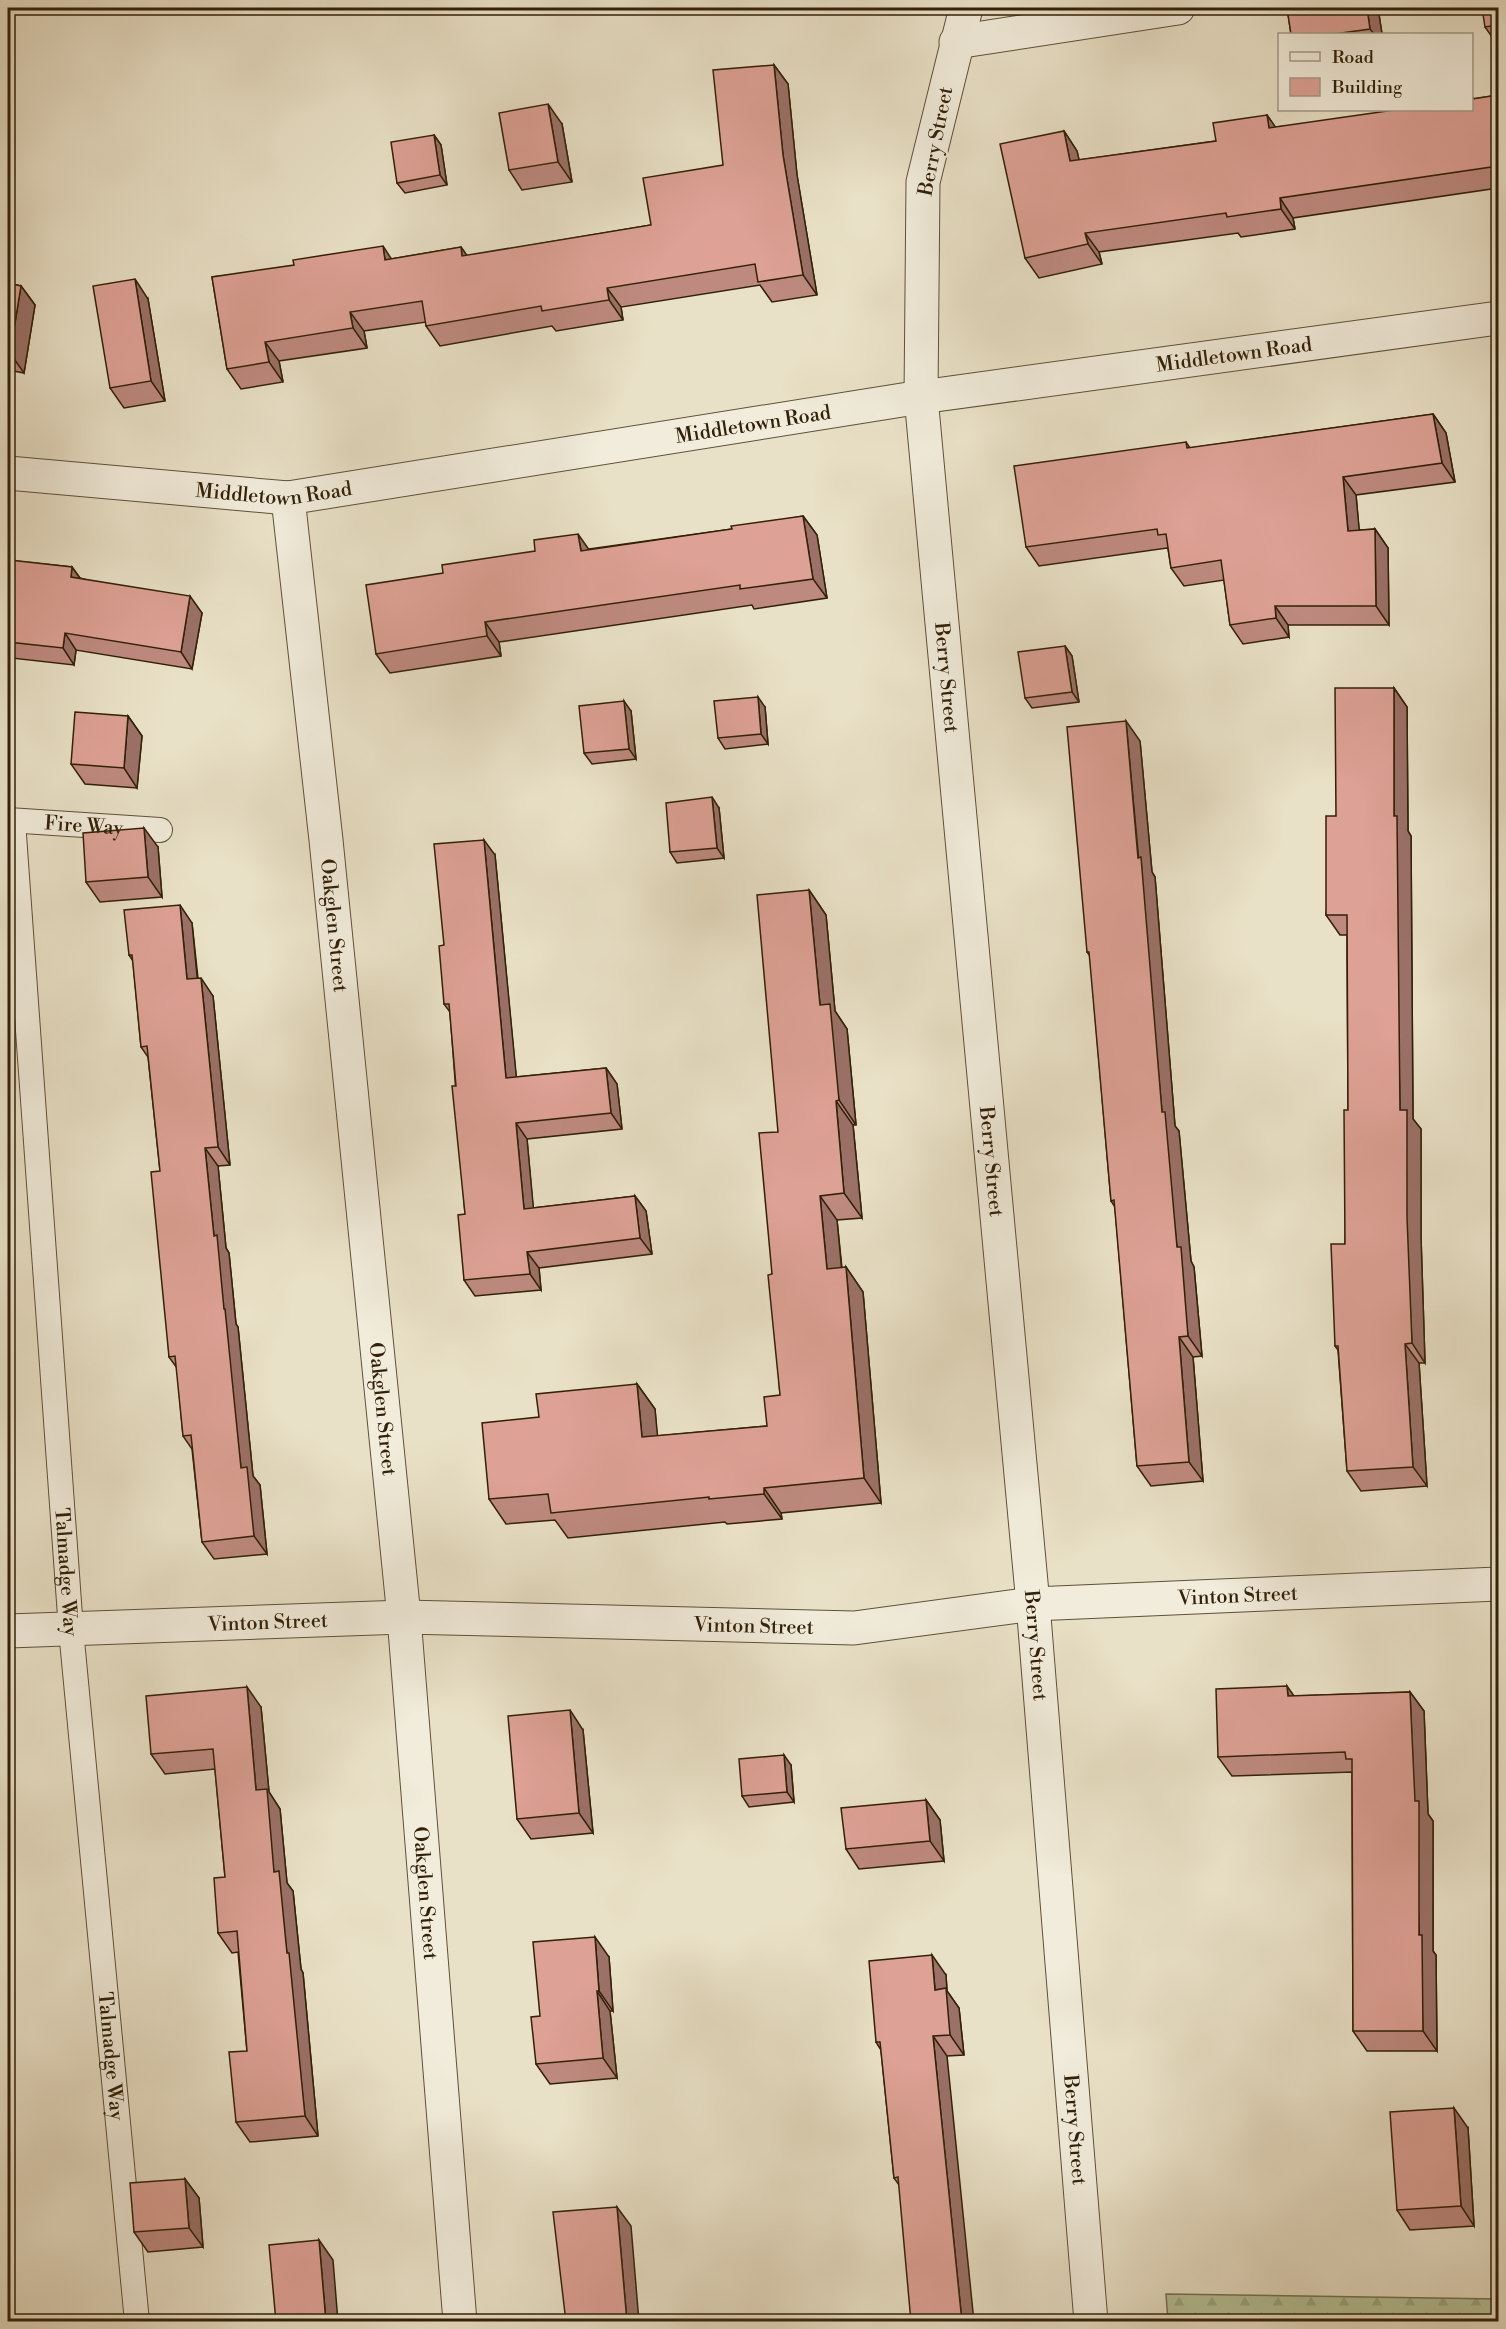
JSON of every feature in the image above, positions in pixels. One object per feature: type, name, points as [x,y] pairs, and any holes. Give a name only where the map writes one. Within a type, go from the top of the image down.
[{"type":"street","name":"Berry Street","points":[[966,8],[923,182],[921,398],[1033,1604],[1091,2322]]},
{"type":"street","points":[[956,42],[1178,8]]},
{"type":"street","name":"Middletown Road","points":[[8,473],[288,498],[921,398],[1498,318]]},
{"type":"street","name":"Oakglen Street","points":[[288,498],[326,840],[404,1617],[460,2322]]},
{"type":"street","name":"Vinton Street","points":[[8,1631],[404,1617],[854,1628],[1033,1604],[1498,1584]]},
{"type":"lane","name":"Fire Way","points":[[10,821],[160,830]]},
{"type":"lane","name":"Talmadge Way","points":[[10,821],[71,1630],[137,2322]]},
{"type":"green space","points":[[1166,2294],[1498,2299],[1498,2321],[1168,2321]]},
{"type":"building","points":[[1287,8],[1367,8],[1370,29],[1341,33],[1291,33]]},
{"type":"building","points":[[1482,8],[1498,8],[1498,25],[1485,27]]},
{"type":"building","points":[[774,65],[783,155],[803,275],[758,282],[755,264],[607,288],[609,300],[542,311],[541,306],[426,326],[422,301],[350,312],[353,328],[265,342],[269,362],[227,369],[212,277],[294,265],[293,260],[383,246],[385,260],[461,247],[462,256],[651,225],[643,178],[723,165],[713,70]]},
{"type":"building","points":[[1498,95],[1498,166],[1280,198],[1281,209],[1227,217],[1226,213],[1085,233],[1088,244],[1025,258],[1000,144],[1064,131],[1070,161],[1216,141],[1213,123],[1267,115],[1269,128],[1387,111],[1473,111],[1473,99]]},
{"type":"building","points":[[548,104],[558,162],[509,170],[499,113]]},
{"type":"building","points":[[434,135],[440,175],[397,183],[391,142]]},
{"type":"building","points":[[135,279],[151,381],[110,388],[93,286]]},
{"type":"building","points":[[8,283],[21,286],[10,353],[8,353]]},
{"type":"building","points":[[1433,414],[1442,463],[1343,477],[1348,531],[1375,529],[1376,606],[1275,606],[1276,618],[1230,625],[1221,560],[1171,568],[1166,534],[1158,535],[1157,529],[1026,547],[1014,466],[1186,442],[1187,448]]},
{"type":"building","points":[[803,516],[813,579],[740,589],[740,585],[485,622],[487,636],[376,654],[366,585],[443,573],[442,565],[535,551],[534,540],[578,534],[581,551]]},
{"type":"building","points":[[8,555],[11,555],[10,560],[72,567],[71,577],[190,596],[181,652],[65,633],[63,648],[8,642]]},
{"type":"building","points":[[1065,646],[1072,692],[1025,698],[1018,652]]},
{"type":"building","points":[[1335,688],[1394,688],[1394,816],[1397,816],[1400,1110],[1407,1110],[1407,1217],[1412,1343],[1405,1344],[1413,1467],[1347,1471],[1338,1346],[1335,1346],[1331,1244],[1345,1244],[1344,1110],[1348,1110],[1347,915],[1326,915],[1326,816],[1336,816]]},
{"type":"building","points":[[758,697],[761,734],[718,738],[714,701]]},
{"type":"building","points":[[624,701],[629,749],[584,753],[579,706]]},
{"type":"building","points":[[75,712],[128,716],[124,768],[71,764]]},
{"type":"building","points":[[1126,721],[1138,858],[1141,857],[1162,1112],[1165,1112],[1177,1247],[1181,1247],[1188,1336],[1179,1337],[1189,1462],[1137,1466],[1114,1200],[1111,1201],[1067,727]]},
{"type":"building","points":[[712,797],[717,848],[670,852],[666,803]]},
{"type":"building","points":[[144,828],[148,877],[86,882],[83,833]]},
{"type":"building","points":[[484,840],[506,1078],[606,1068],[611,1113],[516,1123],[524,1209],[635,1196],[640,1238],[527,1252],[530,1274],[464,1280],[458,1215],[465,1214],[452,1086],[456,1086],[449,1004],[444,1004],[439,946],[444,945],[434,844]]},
{"type":"building","points":[[809,890],[820,1005],[830,1004],[839,1100],[836,1101],[844,1193],[820,1196],[827,1269],[846,1267],[864,1478],[764,1488],[764,1494],[709,1499],[709,1497],[551,1513],[548,1494],[489,1499],[482,1423],[539,1417],[536,1394],[637,1384],[642,1437],[767,1426],[764,1397],[780,1395],[768,1275],[772,1274],[759,1133],[778,1132],[757,895]]},
{"type":"building","points":[[180,905],[187,979],[201,978],[218,1147],[205,1148],[214,1236],[217,1235],[241,1468],[247,1467],[254,1536],[202,1542],[191,1435],[183,1436],[175,1356],[169,1357],[151,1172],[160,1171],[147,1046],[141,1047],[132,955],[129,955],[124,910]]},
{"type":"building","points":[[1287,1686],[1288,1696],[1410,1692],[1415,1801],[1419,1801],[1419,1935],[1422,1935],[1423,2031],[1353,2031],[1352,1759],[1346,1759],[1345,1752],[1218,1757],[1216,1689]]},
{"type":"building","points":[[247,1687],[256,1790],[267,1789],[274,1872],[279,1871],[305,2116],[236,2122],[229,2052],[247,2051],[237,1931],[218,1933],[214,1878],[225,1877],[213,1749],[151,1754],[146,1696]]},
{"type":"building","points":[[570,1710],[579,1813],[517,1819],[508,1716]]},
{"type":"building","points":[[784,1755],[787,1792],[742,1796],[739,1759]]},
{"type":"building","points":[[926,1800],[930,1841],[846,1849],[841,1808]]},
{"type":"building","points":[[595,1937],[603,2058],[536,2064],[531,2017],[540,2016],[533,1942]]},
{"type":"building","points":[[932,1955],[935,1990],[946,1988],[950,2035],[933,2036],[962,2322],[911,2322],[898,2177],[894,2178],[880,2042],[876,2042],[869,1961]]},
{"type":"building","points":[[1454,2108],[1461,2206],[1397,2210],[1390,2112]]},
{"type":"building","points":[[185,2179],[189,2228],[134,2232],[130,2183]]},
{"type":"building","points":[[617,2207],[627,2322],[566,2322],[553,2212]]},
{"type":"building","points":[[319,2240],[326,2322],[276,2322],[269,2245]]}]
